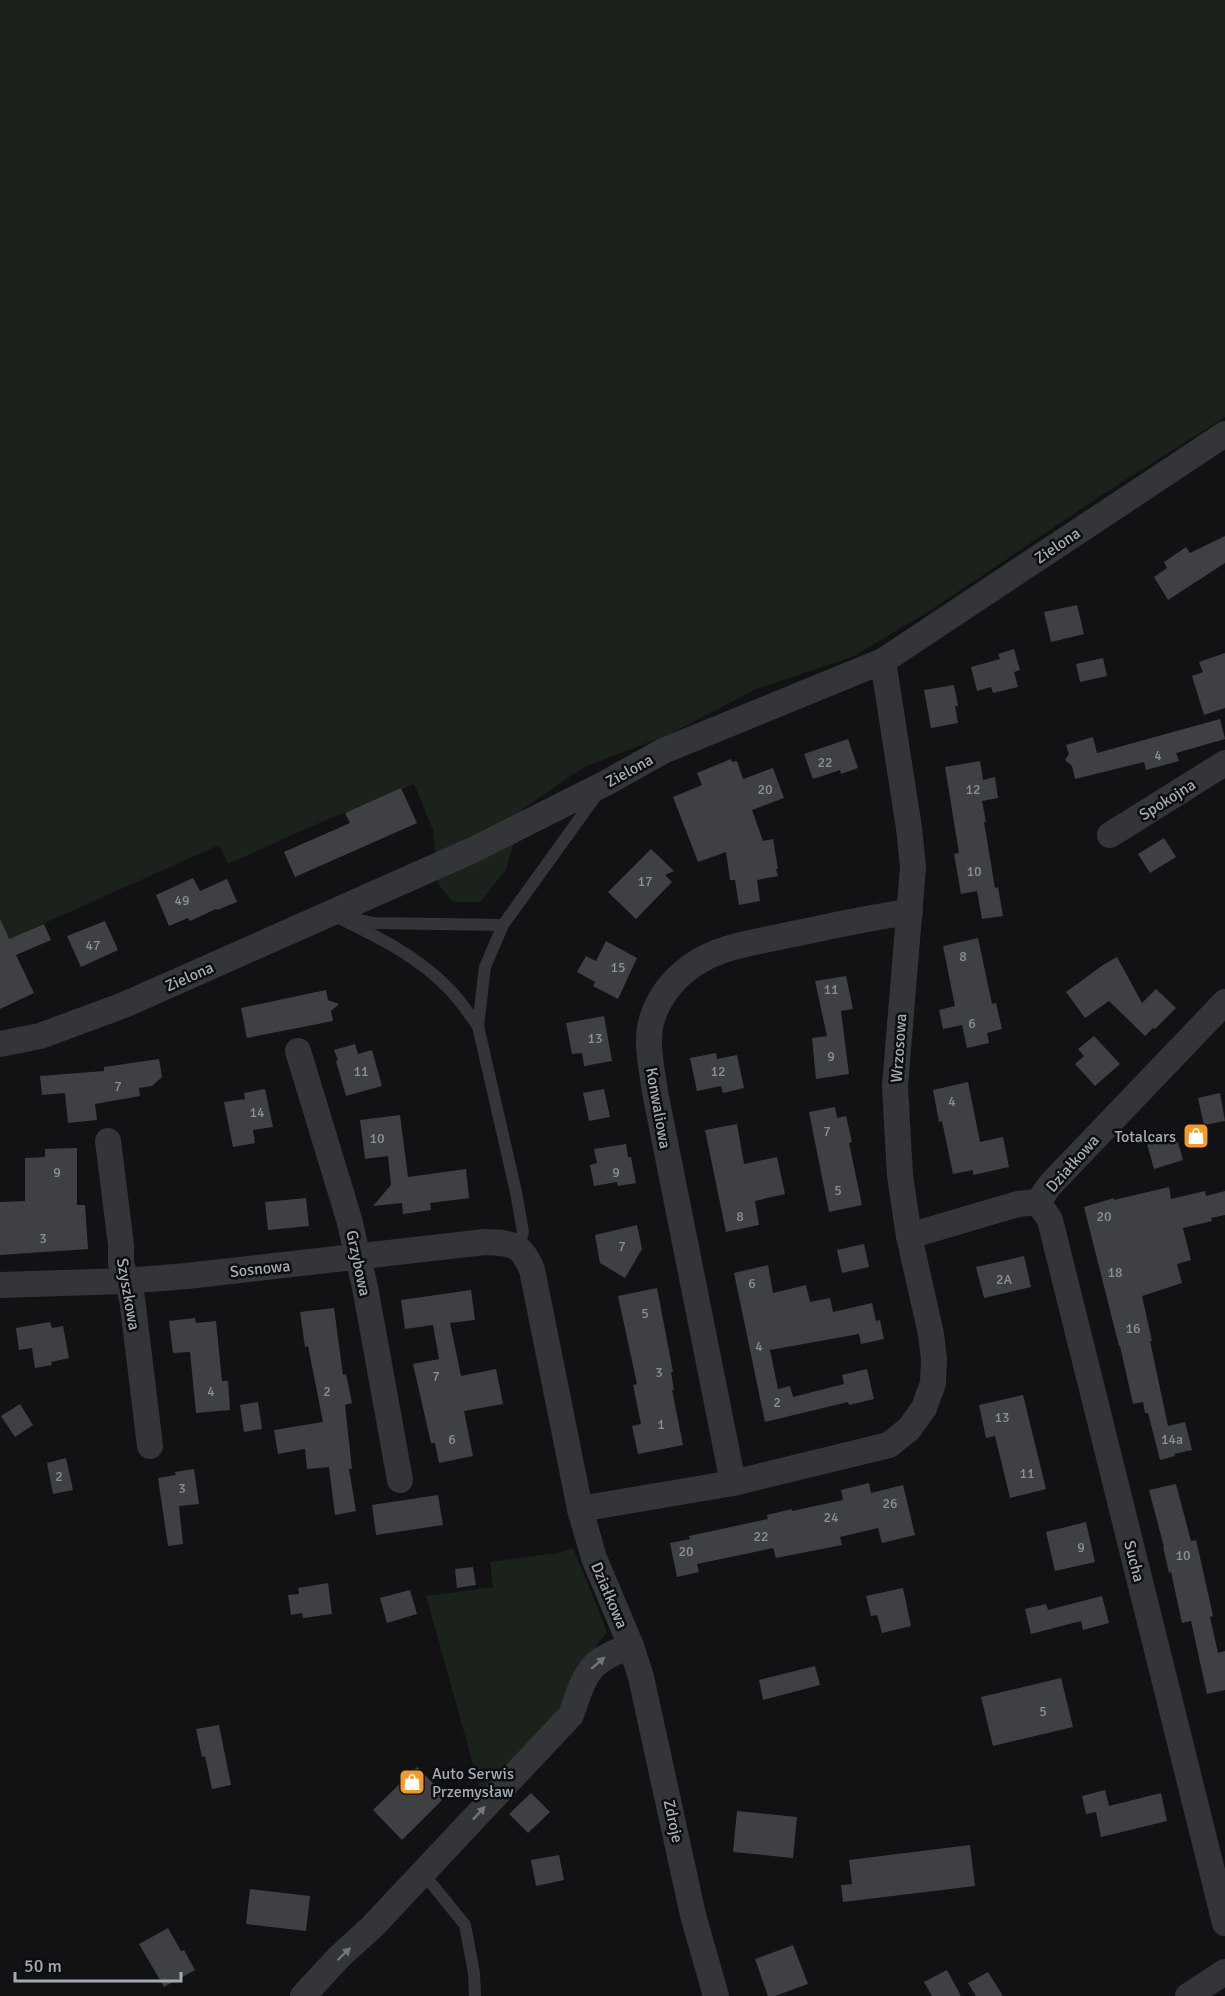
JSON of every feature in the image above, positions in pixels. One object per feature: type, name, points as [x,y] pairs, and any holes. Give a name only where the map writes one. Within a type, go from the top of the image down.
[{"type":"street","name":"Zielona","points":[[0,1044],[40,1036],[124,1005],[472,849],[606,783],[663,751],[883,661],[1225,434]]},
{"type":"street","name":"Wrzosowa","points":[[734,1483],[889,1445],[909,1429],[924,1408],[933,1383],[934,1359],[931,1334],[909,1236],[900,1176],[895,1086],[913,867],[883,661]]},
{"type":"street","name":"Spokojna","points":[[1110,835],[1225,763]]},
{"type":"street","name":"Konwaliowa","points":[[734,1483],[655,1092],[651,1066],[651,1021],[658,1002],[674,981],[694,964],[711,955],[752,943],[867,918],[910,912]]},
{"type":"street","name":"Działkowa","points":[[909,1236],[1018,1204],[1038,1202],[1050,1185],[1225,1002]]},
{"type":"street","name":"Grzybowa","points":[[298,1051],[350,1219],[365,1287],[400,1480]]},
{"type":"street","name":"Szyszkowa","points":[[108,1141],[122,1263],[125,1281],[132,1298],[150,1446]]},
{"type":"street","name":"Sucha","points":[[1038,1202],[1050,1220],[1053,1231],[1225,1923]]},
{"type":"street","name":"Sosnowa","points":[[0,1285],[125,1281],[187,1276],[486,1242],[506,1243],[518,1247]]},
{"type":"street","name":"Działkowa","points":[[303,1996],[339,1957],[372,1927],[571,1715],[587,1673],[595,1664],[607,1655],[631,1646],[594,1558],[579,1509],[532,1270],[527,1256],[518,1247]]},
{"type":"street","points":[[579,1509],[734,1483]]},
{"type":"street","name":"Zdroje","points":[[631,1646],[642,1677],[651,1714],[693,1915],[716,1996]]},
{"type":"street","points":[[1188,1996],[1225,1972]]},
{"type":"lane","points":[[518,1247],[523,1232],[516,1192],[478,1026],[485,967],[503,925],[606,783]]},
{"type":"lane","points":[[330,914],[373,923],[503,925]]},
{"type":"lane","points":[[330,914],[387,941],[416,960],[449,989],[478,1026]]},
{"type":"lane","points":[[423,1873],[465,1925],[474,1973],[475,1996]]},
{"type":"shaded area","points":[[0,0],[1225,0],[1225,417],[1108,491],[931,610],[852,657],[756,689],[668,735],[584,767],[523,809],[506,870],[480,902],[453,902],[438,884],[433,830],[414,784],[228,864],[219,845],[0,943]]},
{"type":"shaded area","points":[[573,1548],[606,1634],[596,1645],[598,1652],[568,1708],[483,1800],[426,1596],[493,1587],[490,1562],[557,1553]]},
{"type":"building","points":[[1225,536],[1225,563],[1168,600],[1154,577],[1167,568],[1164,562],[1186,547],[1190,553]]},
{"type":"building","points":[[1077,605],[1084,634],[1051,642],[1044,612]]},
{"type":"building","points":[[1014,649],[1020,670],[1014,672],[1018,687],[993,693],[991,687],[977,691],[971,667],[1000,659],[998,654]]},
{"type":"building","points":[[1225,653],[1225,708],[1204,715],[1192,676],[1203,672],[1199,662]]},
{"type":"building","points":[[1103,658],[1107,676],[1080,682],[1076,664]]},
{"type":"building","points":[[954,685],[958,723],[931,728],[924,690]]},
{"type":"building","points":[[1220,719],[1225,739],[1176,753],[1179,761],[1146,770],[1144,762],[1075,779],[1072,766],[1065,760],[1069,754],[1066,745],[1093,737],[1097,753]]},
{"type":"building","points":[[848,739],[858,768],[841,774],[840,770],[813,779],[804,754]]},
{"type":"building","points":[[731,759],[732,762],[737,761],[743,779],[773,768],[784,798],[752,810],[763,841],[773,839],[778,876],[757,880],[760,901],[739,905],[735,880],[730,880],[726,852],[698,862],[673,797],[702,785],[697,773]]},
{"type":"building","points":[[980,761],[983,780],[995,777],[998,798],[982,801],[995,888],[998,887],[1003,916],[982,919],[977,891],[961,894],[954,854],[959,853],[945,767]]},
{"type":"building","points":[[401,788],[417,823],[295,877],[284,852],[350,823],[345,813]]},
{"type":"building","points":[[1164,838],[1176,857],[1150,873],[1138,854]]},
{"type":"building","points":[[651,849],[674,871],[665,875],[672,882],[636,919],[608,892]]},
{"type":"building","points":[[193,878],[200,891],[227,879],[237,902],[190,921],[188,918],[169,926],[156,895]]},
{"type":"building","points":[[0,919],[9,939],[44,924],[51,940],[16,955],[34,993],[0,1009]]},
{"type":"building","points":[[105,921],[118,950],[81,967],[67,936]]},
{"type":"building","points":[[978,938],[992,1004],[996,1003],[1002,1029],[987,1033],[989,1043],[967,1048],[962,1025],[943,1029],[939,1010],[955,1006],[943,946]]},
{"type":"building","points":[[606,941],[637,958],[618,999],[593,986],[595,982],[577,972],[586,956],[596,961]]},
{"type":"building","points":[[1117,957],[1142,1003],[1156,989],[1176,1008],[1145,1036],[1109,1001],[1085,1018],[1066,992]]},
{"type":"building","points":[[846,976],[853,1009],[841,1011],[849,1074],[816,1079],[812,1038],[827,1036],[815,981]]},
{"type":"building","points":[[326,990],[328,1000],[339,1004],[331,1011],[333,1021],[247,1038],[241,1008]]},
{"type":"building","points":[[604,1016],[612,1061],[584,1066],[582,1053],[572,1054],[566,1023]]},
{"type":"building","points":[[1094,1036],[1120,1064],[1095,1086],[1075,1064],[1084,1056],[1078,1049]]},
{"type":"building","points":[[355,1044],[358,1054],[372,1050],[382,1086],[346,1096],[334,1050]]},
{"type":"building","points":[[716,1053],[717,1059],[737,1055],[744,1088],[723,1093],[721,1086],[697,1091],[690,1058]]},
{"type":"building","points":[[159,1059],[162,1077],[152,1086],[139,1088],[140,1096],[95,1104],[97,1120],[68,1123],[65,1093],[42,1095],[40,1076],[104,1071],[104,1067]]},
{"type":"building","points":[[968,1082],[980,1142],[1003,1137],[1009,1167],[973,1175],[973,1170],[953,1174],[933,1090]]},
{"type":"building","points":[[265,1089],[273,1127],[253,1130],[255,1143],[233,1147],[224,1102],[245,1099],[244,1093]]},
{"type":"building","points":[[604,1089],[610,1117],[589,1121],[583,1093]]},
{"type":"building","points":[[1220,1093],[1225,1121],[1204,1125],[1198,1098]]},
{"type":"building","points":[[835,1107],[837,1118],[846,1116],[852,1142],[849,1143],[862,1205],[829,1212],[809,1112]]},
{"type":"building","points":[[400,1115],[408,1177],[466,1169],[469,1198],[430,1203],[431,1210],[403,1214],[402,1203],[373,1206],[391,1185],[388,1156],[365,1159],[360,1120]]},
{"type":"building","points":[[737,1124],[744,1164],[777,1157],[785,1194],[755,1201],[759,1225],[726,1232],[705,1130]]},
{"type":"building","points":[[1175,1132],[1183,1160],[1154,1169],[1146,1140]]},
{"type":"building","points":[[626,1144],[636,1183],[618,1186],[617,1182],[594,1186],[590,1165],[597,1163],[594,1149]]},
{"type":"building","points":[[77,1148],[77,1205],[85,1205],[88,1249],[0,1255],[0,1202],[25,1201],[25,1158],[45,1157],[45,1149]]},
{"type":"building","points":[[1169,1187],[1171,1199],[1205,1191],[1206,1196],[1225,1191],[1225,1215],[1211,1218],[1212,1221],[1183,1228],[1191,1260],[1177,1264],[1182,1283],[1142,1296],[1168,1426],[1185,1422],[1192,1450],[1160,1460],[1143,1402],[1133,1404],[1084,1207],[1114,1198],[1114,1200]]},
{"type":"building","points":[[306,1198],[309,1226],[268,1230],[265,1202]]},
{"type":"building","points":[[637,1225],[642,1249],[625,1278],[600,1263],[595,1235]]},
{"type":"building","points":[[864,1244],[869,1267],[842,1273],[837,1250]]},
{"type":"building","points":[[1024,1256],[1031,1287],[984,1298],[976,1267]]},
{"type":"building","points":[[768,1265],[773,1293],[806,1285],[810,1302],[830,1298],[833,1312],[872,1303],[876,1321],[880,1320],[884,1339],[861,1344],[859,1334],[770,1350],[778,1389],[790,1386],[793,1397],[844,1384],[842,1375],[867,1369],[874,1399],[849,1405],[848,1402],[765,1422],[734,1273]]},
{"type":"building","points":[[657,1288],[673,1372],[671,1372],[674,1390],[672,1390],[683,1445],[638,1454],[632,1426],[641,1424],[633,1385],[637,1384],[618,1296]]},
{"type":"building","points":[[471,1290],[475,1320],[450,1323],[461,1376],[496,1369],[503,1404],[464,1411],[473,1456],[439,1463],[435,1443],[431,1443],[413,1364],[439,1359],[433,1325],[405,1329],[401,1300]]},
{"type":"building","points":[[334,1308],[343,1375],[346,1374],[352,1403],[345,1405],[352,1469],[349,1469],[356,1511],[335,1515],[329,1467],[307,1469],[305,1449],[278,1454],[274,1430],[323,1422],[308,1346],[305,1347],[300,1312]]},
{"type":"building","points":[[195,1318],[196,1323],[216,1321],[222,1381],[228,1381],[230,1410],[196,1413],[190,1352],[173,1353],[169,1321]]},
{"type":"building","points":[[50,1322],[52,1328],[63,1326],[69,1358],[51,1362],[52,1365],[35,1368],[32,1348],[19,1350],[16,1328]]},
{"type":"building","points":[[1023,1395],[1046,1489],[1010,1498],[995,1436],[986,1438],[979,1405]]},
{"type":"building","points":[[258,1402],[262,1429],[244,1432],[240,1405]]},
{"type":"building","points":[[20,1404],[33,1425],[15,1437],[1,1416]]},
{"type":"building","points":[[66,1458],[73,1490],[53,1494],[47,1463]]},
{"type":"building","points":[[194,1469],[199,1504],[179,1506],[183,1544],[168,1546],[158,1478]]},
{"type":"building","points":[[869,1483],[871,1493],[903,1485],[915,1535],[882,1543],[878,1528],[840,1537],[842,1545],[776,1558],[773,1548],[697,1564],[699,1572],[677,1577],[670,1543],[690,1539],[689,1536],[768,1519],[767,1515],[843,1500],[841,1490]]},
{"type":"building","points":[[1176,1484],[1191,1541],[1196,1540],[1213,1616],[1210,1617],[1218,1653],[1225,1651],[1225,1690],[1207,1694],[1191,1621],[1182,1623],[1149,1490]]},
{"type":"building","points":[[438,1495],[443,1525],[376,1535],[372,1505]]},
{"type":"building","points":[[1086,1522],[1095,1562],[1055,1571],[1046,1532]]},
{"type":"building","points":[[473,1567],[476,1585],[457,1588],[455,1569]]},
{"type":"building","points":[[328,1583],[332,1614],[303,1618],[302,1613],[291,1615],[288,1595],[299,1594],[298,1588]]},
{"type":"building","points":[[903,1588],[911,1626],[882,1633],[877,1615],[871,1616],[866,1596]]},
{"type":"building","points":[[410,1590],[417,1614],[387,1623],[380,1598]]},
{"type":"building","points":[[1102,1596],[1109,1623],[1083,1630],[1081,1621],[1031,1634],[1025,1609],[1046,1604],[1048,1610]]},
{"type":"building","points":[[815,1666],[820,1685],[763,1700],[759,1680]]},
{"type":"building","points":[[1061,1678],[1073,1727],[993,1746],[981,1697]]},
{"type":"building","points":[[219,1725],[231,1785],[212,1789],[196,1729]]},
{"type":"building","points":[[417,1767],[446,1796],[402,1840],[373,1810]]},
{"type":"building","points":[[1105,1790],[1109,1806],[1161,1793],[1167,1821],[1101,1837],[1096,1812],[1086,1814],[1082,1796]]},
{"type":"building","points":[[531,1793],[550,1812],[528,1833],[509,1814]]},
{"type":"building","points":[[737,1811],[797,1817],[793,1858],[733,1852]]},
{"type":"building","points":[[970,1845],[975,1886],[843,1902],[841,1885],[852,1884],[849,1860]]},
{"type":"building","points":[[559,1855],[564,1880],[536,1886],[531,1860]]},
{"type":"building","points":[[250,1889],[310,1896],[306,1931],[246,1924]]},
{"type":"building","points":[[168,1928],[195,1970],[164,1987],[139,1944]]},
{"type":"building","points":[[793,1945],[808,1984],[775,1996],[768,1996],[755,1959]]},
{"type":"building","points":[[947,1970],[961,1996],[932,1996],[924,1982]]},
{"type":"building","points":[[988,1972],[1003,1996],[976,1996],[968,1983]]},
{"type":"place","name":"Totalcars","points":[[1196,1136]]},
{"type":"place","name":"Auto Serwis Przemysław","points":[[412,1782]]}]
